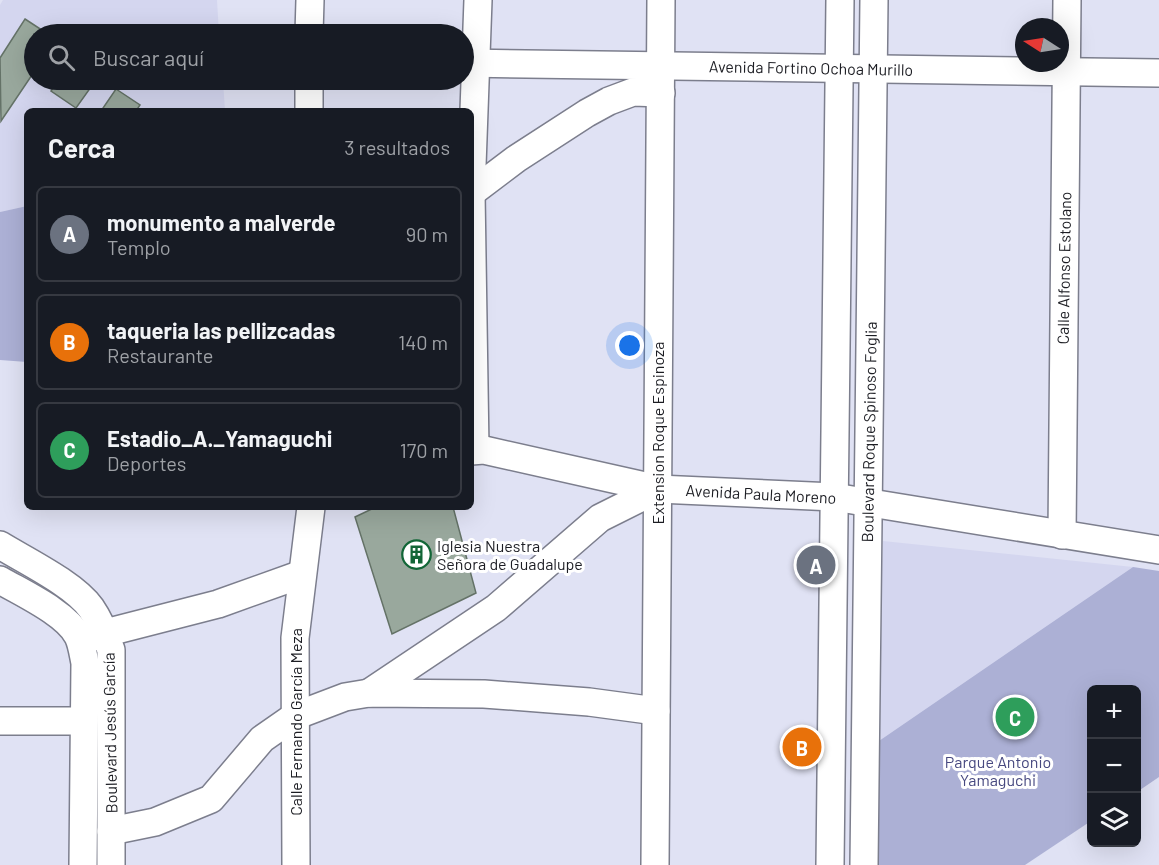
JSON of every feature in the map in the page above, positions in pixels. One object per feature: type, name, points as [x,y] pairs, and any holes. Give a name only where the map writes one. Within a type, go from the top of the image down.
[{"type":"street","points":[[309,24],[310,0]]},
{"type":"street","points":[[474,32],[478,0]]},
{"type":"street","name":"Extension Roque Espinoza","points":[[655,865],[661,0]]},
{"type":"street","name":"Boulevard Roque Spinoso Foglia","points":[[830,865],[840,0]]},
{"type":"street","name":"Boulevard Roque Spinoso Foglia","points":[[864,865],[874,0]]},
{"type":"street","name":"Calle Alfonso Estolano","points":[[1067,0],[1067,18]]},
{"type":"street","name":"Avenida Fortino Ochoa Murillo","points":[[474,63],[1015,70]]},
{"type":"street","name":"Avenida Fortino Ochoa Murillo","points":[[1069,71],[1159,73]]},
{"type":"street","name":"Calle Alfonso Estolano","points":[[1062,535],[1066,72]]},
{"type":"street","points":[[309,90],[309,108]]},
{"type":"street","points":[[470,90],[470,108]]},
{"type":"street","points":[[474,191],[516,159],[586,113],[633,92],[661,93]]},
{"type":"street","name":"Avenida Paula Moreno","points":[[474,450],[658,489],[834,497],[1159,550]]},
{"type":"street","points":[[369,693],[496,608],[600,518],[658,489]]},
{"type":"street","name":"Calle Fernando García Meza","points":[[296,865],[295,638],[311,510]]},
{"type":"street","name":"Boulevard Jesús García","points":[[0,545],[71,588],[90,607],[93,638],[85,663],[83,865]]},
{"type":"street","points":[[93,638],[218,604],[302,574]]},
{"type":"street","name":"Boulevard Jesús García","points":[[0,580],[50,610],[77,633],[93,638],[111,650],[111,865]]},
{"type":"street","points":[[111,831],[155,822],[211,799],[262,739],[296,716],[345,697],[369,693],[484,694],[589,702],[657,711]]},
{"type":"street","points":[[0,721],[84,722]]},
{"type":"shaded area","points":[[3,0],[217,0],[218,24],[24,24],[24,90],[224,90],[225,108],[24,108],[24,207],[0,212],[0,5]]},
{"type":"shaded area","points":[[883,541],[1133,567],[876,743]]},
{"type":"green space","points":[[24,207],[24,362],[0,360],[0,212]]},
{"type":"green space","name":"Parque Antonio Yamaguchi","points":[[1133,567],[1159,571],[1159,777],[1141,789],[1141,685],[1087,685],[1087,824],[1025,865],[874,865],[876,743]]},
{"type":"building","points":[[25,19],[33,24],[24,24],[24,87],[1,121],[0,58]]},
{"type":"building","points":[[52,90],[89,90],[76,108]]},
{"type":"building","points":[[115,90],[140,105],[138,108],[103,108]]},
{"type":"building","name":"Iglesia Nuestra Señora de Guadalupe","points":[[370,510],[454,510],[476,593],[392,634],[355,517]]},
{"type":"place","name":"Iglesia Nuestra Señora de Guadalupe","points":[[416,555]]},
{"type":"place","name":"monumento a malverde","points":[[816,565]]},
{"type":"place","name":"Estadio_A._Yamaguchi","points":[[1015,717]]},
{"type":"place","name":"taqueria las pellizcadas","points":[[802,747]]}]
